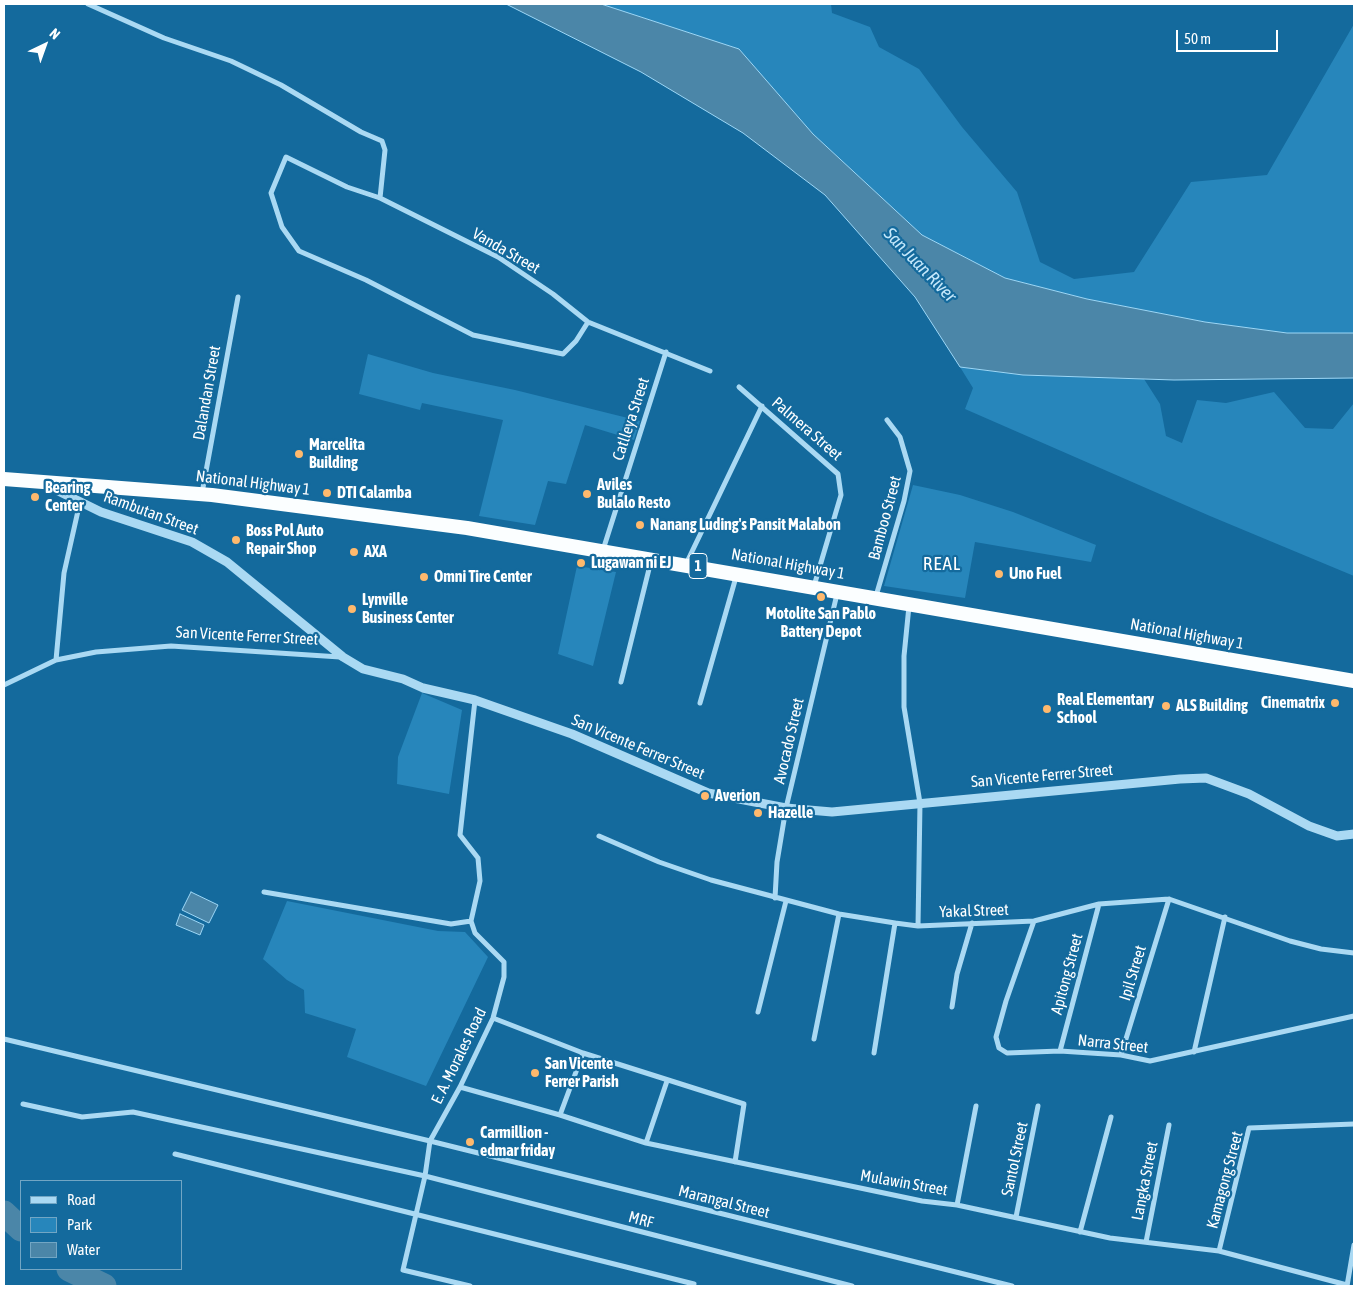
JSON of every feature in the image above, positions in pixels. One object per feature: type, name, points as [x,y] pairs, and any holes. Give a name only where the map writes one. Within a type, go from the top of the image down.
[{"type":"highway","name":"National Highway 1","points":[[4,479],[202,494],[467,528],[652,558],[1354,681]]},
{"type":"street","points":[[88,4],[164,38],[231,61],[281,84],[361,132],[382,141],[385,150],[380,198]]},
{"type":"street","name":"Vanda Street","points":[[588,322],[576,340],[563,354],[473,335],[366,280],[299,251],[282,227],[271,193],[286,157],[347,187],[380,198],[498,257],[553,294],[588,322],[710,371]]},
{"type":"street","name":"Dalandan Street","points":[[202,494],[238,297]]},
{"type":"street","name":"Catlleya Street","points":[[602,551],[666,352]]},
{"type":"street","name":"Palmera Street","points":[[739,387],[838,474],[841,495],[814,586]]},
{"type":"street","points":[[686,564],[762,406]]},
{"type":"street","name":"Bamboo Street","points":[[876,597],[904,500],[910,471],[900,437],[887,420]]},
{"type":"street","name":"Rambutan Street","points":[[37,480],[101,512],[192,542],[228,562],[344,657]]},
{"type":"street","points":[[56,660],[64,573],[80,502]]},
{"type":"street","points":[[621,682],[652,558]]},
{"type":"street","points":[[700,703],[737,574]]},
{"type":"street","name":"Avocado Street","points":[[775,898],[777,862],[786,808],[838,591]]},
{"type":"street","points":[[909,603],[904,656],[904,707],[920,803],[918,926]]},
{"type":"street","name":"San Vicente Ferrer Street","points":[[4,685],[56,660],[96,652],[171,646],[344,657],[363,669],[403,679],[423,688],[475,700],[572,734],[708,793],[786,808],[832,812],[1206,778],[1250,794],[1309,826],[1337,836],[1354,834]]},
{"type":"street","points":[[264,892],[451,924],[471,922],[480,881],[478,858],[460,836],[475,700]]},
{"type":"street","name":"Yakal Street","points":[[599,836],[659,862],[775,898],[839,914],[895,923],[918,926],[1034,921],[1099,904],[1170,899],[1306,945],[1354,953]]},
{"type":"street","name":"Ipil Street","points":[[1121,1055],[1170,899]]},
{"type":"street","points":[[758,1012],[786,901]]},
{"type":"street","name":"Apitong Street","points":[[1060,1051],[1099,904]]},
{"type":"street","points":[[814,1039],[839,914]]},
{"type":"street","points":[[1194,1052],[1225,917]]},
{"type":"street","name":"Narra Street","points":[[1034,921],[1006,1001],[996,1038],[999,1048],[1007,1053],[1060,1051],[1121,1055],[1150,1062],[1354,1016]]},
{"type":"street","name":"E. A. Morales Road","points":[[430,1141],[460,1087],[493,1018],[504,977],[504,962],[475,933],[471,922]]},
{"type":"street","points":[[874,1053],[895,923]]},
{"type":"street","points":[[952,1006],[958,974],[972,924]]},
{"type":"street","points":[[493,1018],[583,1053],[744,1104],[735,1162]]},
{"type":"street","name":"Marangal Street","points":[[4,1039],[430,1141],[1012,1286]]},
{"type":"street","points":[[560,1115],[583,1053]]},
{"type":"street","points":[[646,1143],[667,1081]]},
{"type":"street","name":"Mulawin Street","points":[[460,1087],[560,1115],[646,1143],[922,1201],[957,1205],[1016,1217],[1080,1232],[1219,1251],[1347,1286]]},
{"type":"street","name":"MRF","points":[[23,1104],[82,1117],[133,1112],[425,1176],[852,1286]]},
{"type":"street","points":[[957,1205],[976,1106]]},
{"type":"street","name":"Santol Street","points":[[1016,1217],[1038,1106]]},
{"type":"street","points":[[1080,1232],[1111,1117]]},
{"type":"street","name":"Langka Street","points":[[1146,1242],[1169,1124]]},
{"type":"street","name":"Kamagong Street","points":[[1219,1251],[1249,1128],[1354,1124]]},
{"type":"street","points":[[430,1141],[425,1176],[403,1270],[470,1286]]},
{"type":"street","points":[[175,1154],[417,1213],[694,1284],[693,1286]]},
{"type":"street","points":[[1347,1286],[1354,1245]]},
{"type":"green space","points":[[601,4],[831,4],[832,13],[870,27],[879,47],[919,69],[962,127],[1017,192],[1040,262],[1074,279],[1134,272],[1191,182],[1267,175],[1354,24],[1354,333],[1287,333],[1205,322],[1087,299],[1005,278],[922,235],[813,134],[739,49]]},
{"type":"green space","points":[[368,354],[433,373],[515,390],[640,421],[634,440],[585,425],[566,484],[548,481],[535,525],[479,516],[503,420],[422,403],[420,410],[359,394]]},
{"type":"green space","points":[[960,367],[1023,375],[1144,379],[1160,404],[1166,436],[1182,443],[1197,400],[1226,403],[1274,392],[1305,428],[1333,429],[1354,403],[1354,576],[1210,516],[965,409],[973,388]]},
{"type":"green space","points":[[913,485],[960,495],[1013,512],[1096,545],[1091,562],[975,542],[965,598],[884,586]]},
{"type":"green space","points":[[577,566],[616,572],[593,666],[558,654]]},
{"type":"green space","points":[[422,693],[462,710],[449,794],[397,784],[398,757]]},
{"type":"green space","points":[[287,901],[438,931],[465,932],[488,957],[426,1086],[347,1057],[356,1029],[305,1013],[304,990],[287,980],[263,959]]},
{"type":"water","name":"San Juan River","points":[[506,4],[601,4],[739,49],[813,134],[922,235],[1005,278],[1087,299],[1205,322],[1287,333],[1354,333],[1354,378],[1174,380],[1023,375],[960,367],[915,297],[825,195],[743,133],[641,72]]},
{"type":"water","points":[[191,892],[218,905],[209,923],[182,910]]},
{"type":"water","points":[[180,914],[204,925],[200,935],[176,925]]},
{"type":"waterway","points":[[4,1213],[20,1228]]},
{"type":"waterway","points":[[71,1270],[104,1286]]},
{"type":"place","name":"Marcelita Building","points":[[299,454]]},
{"type":"place","name":"DTI Calamba","points":[[327,493]]},
{"type":"place","name":"Aviles Bulalo Resto","points":[[587,494]]},
{"type":"place","name":"Bearing Center","points":[[35,497]]},
{"type":"place","name":"Nanang Luding's Pansit Malabon","points":[[640,525]]},
{"type":"place","name":"Boss Pol Auto Repair Shop","points":[[236,540]]},
{"type":"place","name":"AXA","points":[[354,552]]},
{"type":"place","name":"Lugawan ni EJ","points":[[581,563]]},
{"type":"place","name":"Uno Fuel","points":[[999,574]]},
{"type":"place","name":"Omni Tire Center","points":[[424,577]]},
{"type":"place","name":"Motolite San Pablo Battery Depot","points":[[821,597]]},
{"type":"place","name":"Lynville Business Center","points":[[352,609]]},
{"type":"place","name":"Cinematrix","points":[[1335,703]]},
{"type":"place","name":"ALS Building","points":[[1166,706]]},
{"type":"place","name":"Real Elementary School","points":[[1047,709]]},
{"type":"place","name":"Averion","points":[[705,796]]},
{"type":"place","name":"Hazelle","points":[[758,813]]},
{"type":"place","name":"San Vicente Ferrer Parish","points":[[535,1073]]},
{"type":"place","name":"Carmillion - edmar friday","points":[[470,1142]]},
{"type":"district","name":"REAL","points":[[942,564]]}]
